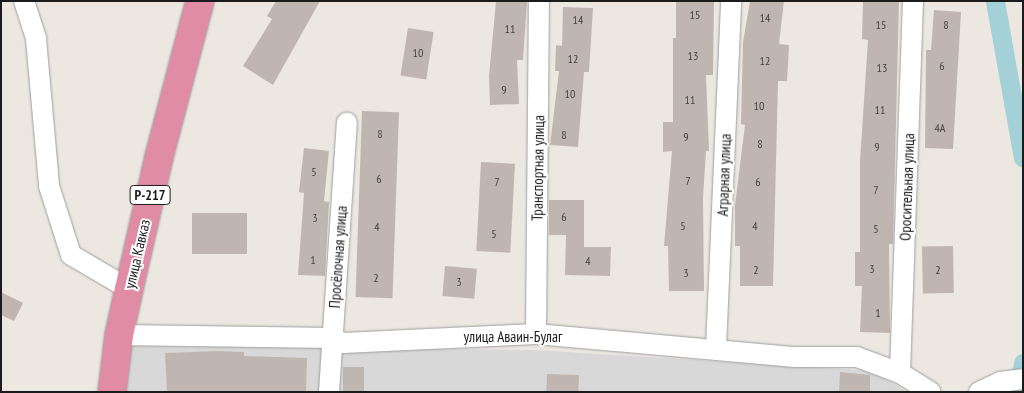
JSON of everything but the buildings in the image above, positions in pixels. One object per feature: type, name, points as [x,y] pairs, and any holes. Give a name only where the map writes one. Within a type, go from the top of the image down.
[{"type":"highway","name":"улица Кавказ","points":[[112,392],[119,335],[129,289],[159,157],[200,1]]},
{"type":"street","points":[[24,1],[36,39],[49,186],[71,255],[129,289]]},
{"type":"street","name":"Транспортная улица","points":[[536,334],[539,1]]},
{"type":"street","name":"Аграрная улица","points":[[716,348],[731,1]]},
{"type":"street","name":"Оросительная улица","points":[[900,373],[913,1]]},
{"type":"street","name":"Просёлочная улица","points":[[329,392],[347,123]]},
{"type":"street","name":"улица Аваин-Булаг","points":[[119,335],[333,338],[343,342],[536,334],[716,348],[795,357],[856,357],[900,373],[930,392]]},
{"type":"street","points":[[979,392],[1000,382],[1023,379]]},
{"type":"shaded area","points":[[127,346],[535,350],[874,371],[907,392],[119,392]]},
{"type":"waterway","points":[[995,1],[1023,158]]},
{"type":"waterway","points":[[1017,392],[1023,363]]}]
